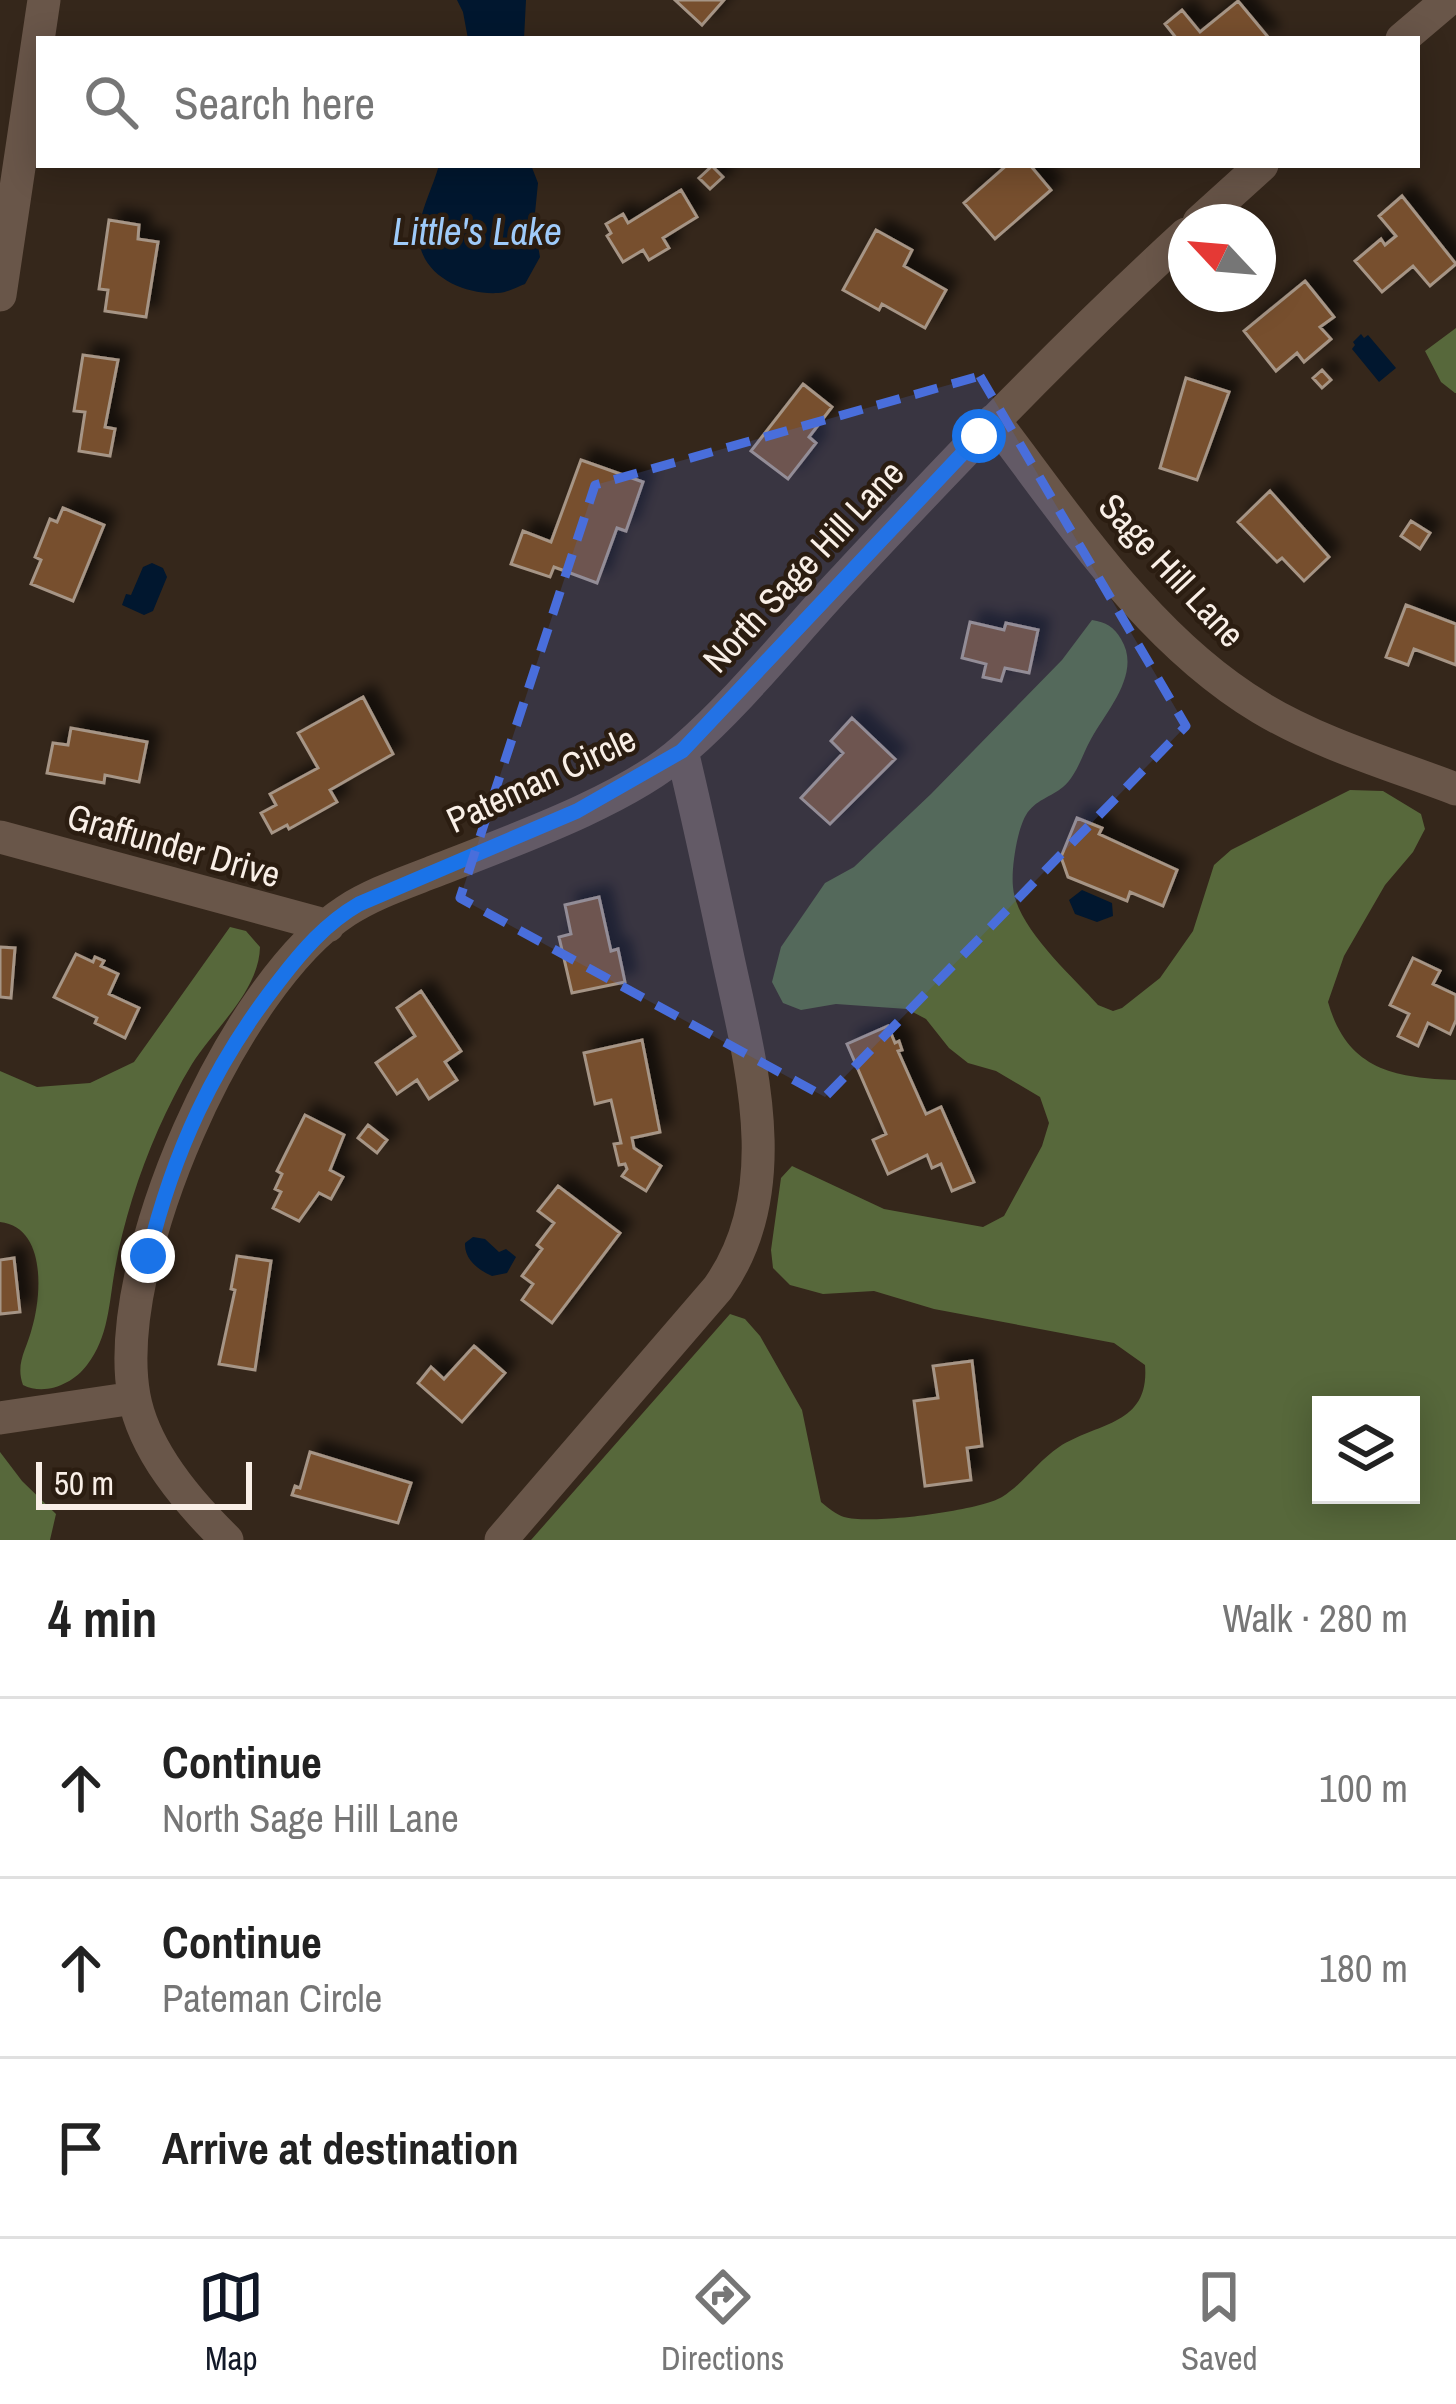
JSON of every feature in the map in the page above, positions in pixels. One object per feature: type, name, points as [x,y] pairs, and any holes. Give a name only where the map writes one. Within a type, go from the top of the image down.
[{"type":"street","points":[[39,36],[44,0]]},
{"type":"street","points":[[1406,36],[1448,0]]},
{"type":"street","points":[[0,295],[36,54]]},
{"type":"street","points":[[1219,204],[1259,168]]},
{"type":"street","name":"North Sage Hill Lane","points":[[682,751],[994,420],[1168,250]]},
{"type":"street","name":"Sage Hill Lane","points":[[994,420],[1141,604],[1199,664],[1294,726],[1456,789]]},
{"type":"street","name":"Pateman Circle","points":[[226,1540],[171,1475],[134,1398],[132,1353],[139,1299],[159,1210],[205,1091],[248,1021],[292,963],[328,926],[359,904],[594,802],[682,751],[753,1077],[758,1173],[746,1235],[718,1288],[501,1540]]},
{"type":"street","name":"Graffunder Drive","points":[[0,837],[328,926]]},
{"type":"street","points":[[0,1418],[134,1398]]},
{"type":"highlighted area","points":[[980,376],[1186,726],[825,1097],[460,898],[595,485]]},
{"type":"green space","points":[[1456,328],[1455,393],[1441,382],[1425,351]]},
{"type":"green space","points":[[1092,620],[1118,635],[1127,665],[1120,691],[1072,777],[1026,815],[1013,870],[1016,902],[1034,934],[1098,1005],[1113,1011],[1160,978],[1193,931],[1214,865],[1231,850],[1350,790],[1383,791],[1421,814],[1425,829],[1413,852],[1385,885],[1344,956],[1328,1002],[1336,1025],[1360,1056],[1393,1072],[1456,1080],[1456,1540],[531,1540],[730,1314],[745,1319],[760,1336],[802,1410],[821,1502],[844,1517],[900,1518],[949,1512],[1002,1497],[1059,1447],[1118,1420],[1139,1400],[1145,1365],[1114,1343],[934,1309],[874,1291],[823,1294],[790,1285],[773,1268],[781,1178],[792,1166],[884,1209],[983,1227],[1004,1216],[1042,1146],[1049,1123],[1040,1097],[996,1071],[968,1063],[926,1019],[907,1009],[836,1004],[801,1010],[783,1003],[772,982],[781,947],[825,883],[854,867],[1062,660]]},
{"type":"green space","points":[[230,927],[246,931],[260,947],[258,963],[244,994],[187,1072],[151,1146],[122,1234],[100,1343],[87,1365],[66,1383],[49,1389],[23,1385],[21,1363],[35,1314],[37,1264],[26,1236],[0,1222],[0,1071],[37,1087],[90,1083],[134,1062]]},
{"type":"green space","points":[[0,1452],[56,1514],[50,1540],[0,1540]]},
{"type":"water","points":[[457,0],[526,0],[524,36],[467,36]]},
{"type":"water","name":"Little's Lake","points":[[438,168],[532,168],[538,183],[534,223],[540,257],[525,284],[501,293],[459,287],[436,273],[422,252],[423,212]]},
{"type":"water","points":[[1361,334],[1368,335],[1396,368],[1379,382],[1352,349]]},
{"type":"water","points":[[152,563],[163,568],[167,577],[153,611],[144,615],[122,605],[143,567]]},
{"type":"water","points":[[1082,890],[1112,903],[1113,916],[1097,922],[1075,914],[1069,900]]},
{"type":"water","points":[[473,1237],[516,1257],[507,1273],[492,1276],[473,1263],[465,1243]]},
{"type":"building","points":[[675,0],[724,0],[702,25]]},
{"type":"building","points":[[1238,1],[1267,36],[1175,36],[1165,24],[1182,10],[1200,32]]},
{"type":"building","points":[[710,168],[723,177],[710,189],[699,178]]},
{"type":"building","points":[[1004,168],[1033,168],[1051,190],[995,239],[964,203]]},
{"type":"building","points":[[681,190],[697,217],[663,238],[669,248],[649,260],[643,250],[623,262],[607,236],[611,233],[606,224],[623,214],[628,223]]},
{"type":"building","points":[[1402,196],[1456,264],[1430,286],[1413,266],[1382,292],[1355,261],[1381,239],[1385,245],[1396,236],[1379,216]]},
{"type":"building","points":[[109,220],[139,225],[138,239],[158,242],[146,317],[105,311],[108,290],[99,289]]},
{"type":"building","points":[[876,230],[912,250],[904,266],[946,290],[925,328],[882,304],[879,310],[843,290]]},
{"type":"building","points":[[1305,281],[1334,317],[1320,327],[1331,339],[1304,362],[1297,353],[1276,371],[1244,331],[1267,312],[1276,312],[1276,305]]},
{"type":"building","points":[[83,355],[118,360],[105,427],[115,429],[110,456],[79,451],[85,412],[74,411]]},
{"type":"building","points":[[1322,370],[1331,380],[1322,388],[1313,378]]},
{"type":"building","points":[[1186,378],[1229,392],[1197,480],[1160,468]]},
{"type":"building","points":[[803,384],[832,407],[809,437],[816,443],[788,479],[751,451]]},
{"type":"building","points":[[581,460],[643,482],[626,531],[617,528],[597,583],[554,567],[550,577],[511,564],[523,531],[551,542]]},
{"type":"building","points":[[1270,491],[1329,557],[1304,581],[1282,558],[1277,562],[1238,522]]},
{"type":"building","points":[[63,508],[104,525],[73,601],[31,584],[41,560],[35,557],[50,519],[57,522]]},
{"type":"building","points":[[1411,521],[1430,533],[1420,549],[1401,536]]},
{"type":"building","points":[[1406,605],[1456,624],[1456,665],[1414,649],[1408,665],[1386,657]]},
{"type":"building","points":[[970,622],[1004,630],[1006,623],[1038,630],[1029,673],[1005,668],[1001,681],[983,677],[986,664],[962,658]]},
{"type":"building","points":[[363,697],[393,754],[330,790],[337,802],[289,829],[287,825],[272,833],[261,813],[276,805],[270,794],[318,768],[298,733]]},
{"type":"building","points":[[852,718],[895,759],[830,824],[801,798],[843,753],[831,741]]},
{"type":"building","points":[[71,728],[147,742],[139,782],[105,775],[104,783],[47,773],[53,743],[68,745]]},
{"type":"building","points":[[1077,818],[1102,828],[1099,834],[1177,870],[1163,906],[1130,892],[1127,901],[1068,877],[1061,857]]},
{"type":"building","points":[[599,897],[611,951],[618,949],[625,982],[572,993],[559,937],[571,934],[565,905]]},
{"type":"building","points":[[0,947],[15,948],[11,998],[0,997]]},
{"type":"building","points":[[76,954],[93,962],[95,957],[104,961],[101,966],[118,974],[109,994],[139,1008],[125,1038],[54,997]]},
{"type":"building","points":[[1413,958],[1440,971],[1433,984],[1456,995],[1456,1020],[1450,1034],[1428,1023],[1418,1046],[1398,1036],[1409,1014],[1390,1005]]},
{"type":"building","points":[[421,991],[461,1051],[445,1062],[457,1080],[429,1099],[417,1080],[397,1094],[376,1063],[415,1036],[397,1008]]},
{"type":"building","points":[[888,1026],[895,1043],[899,1041],[902,1050],[898,1051],[926,1114],[941,1107],[974,1182],[952,1191],[941,1164],[932,1168],[927,1155],[888,1174],[873,1140],[886,1134],[847,1044]]},
{"type":"building","points":[[642,1040],[660,1132],[632,1138],[634,1148],[661,1166],[646,1191],[622,1176],[627,1169],[619,1165],[614,1144],[621,1143],[611,1100],[595,1104],[584,1053]]},
{"type":"building","points":[[305,1115],[344,1135],[330,1170],[343,1177],[331,1199],[319,1193],[299,1221],[273,1208],[281,1192],[275,1189],[282,1174],[277,1171]]},
{"type":"building","points":[[368,1125],[387,1140],[377,1153],[358,1138]]},
{"type":"building","points":[[558,1186],[620,1233],[552,1323],[522,1300],[533,1284],[522,1276],[554,1223],[538,1211]]},
{"type":"building","points":[[237,1256],[271,1261],[255,1370],[219,1364],[235,1290],[231,1289]]},
{"type":"building","points":[[14,1258],[20,1312],[0,1314],[0,1260]]},
{"type":"building","points":[[474,1346],[505,1373],[462,1422],[418,1383],[431,1367],[444,1379]]},
{"type":"building","points":[[972,1361],[982,1446],[967,1448],[971,1480],[925,1486],[914,1401],[938,1398],[933,1366]]},
{"type":"building","points":[[310,1452],[411,1483],[398,1523],[292,1495],[295,1486],[300,1488]]},
{"type":"route","points":[[148,1256],[173,1166],[205,1091],[248,1021],[292,963],[328,926],[342,913],[395,887],[577,811],[682,751],[979,436]]}]
